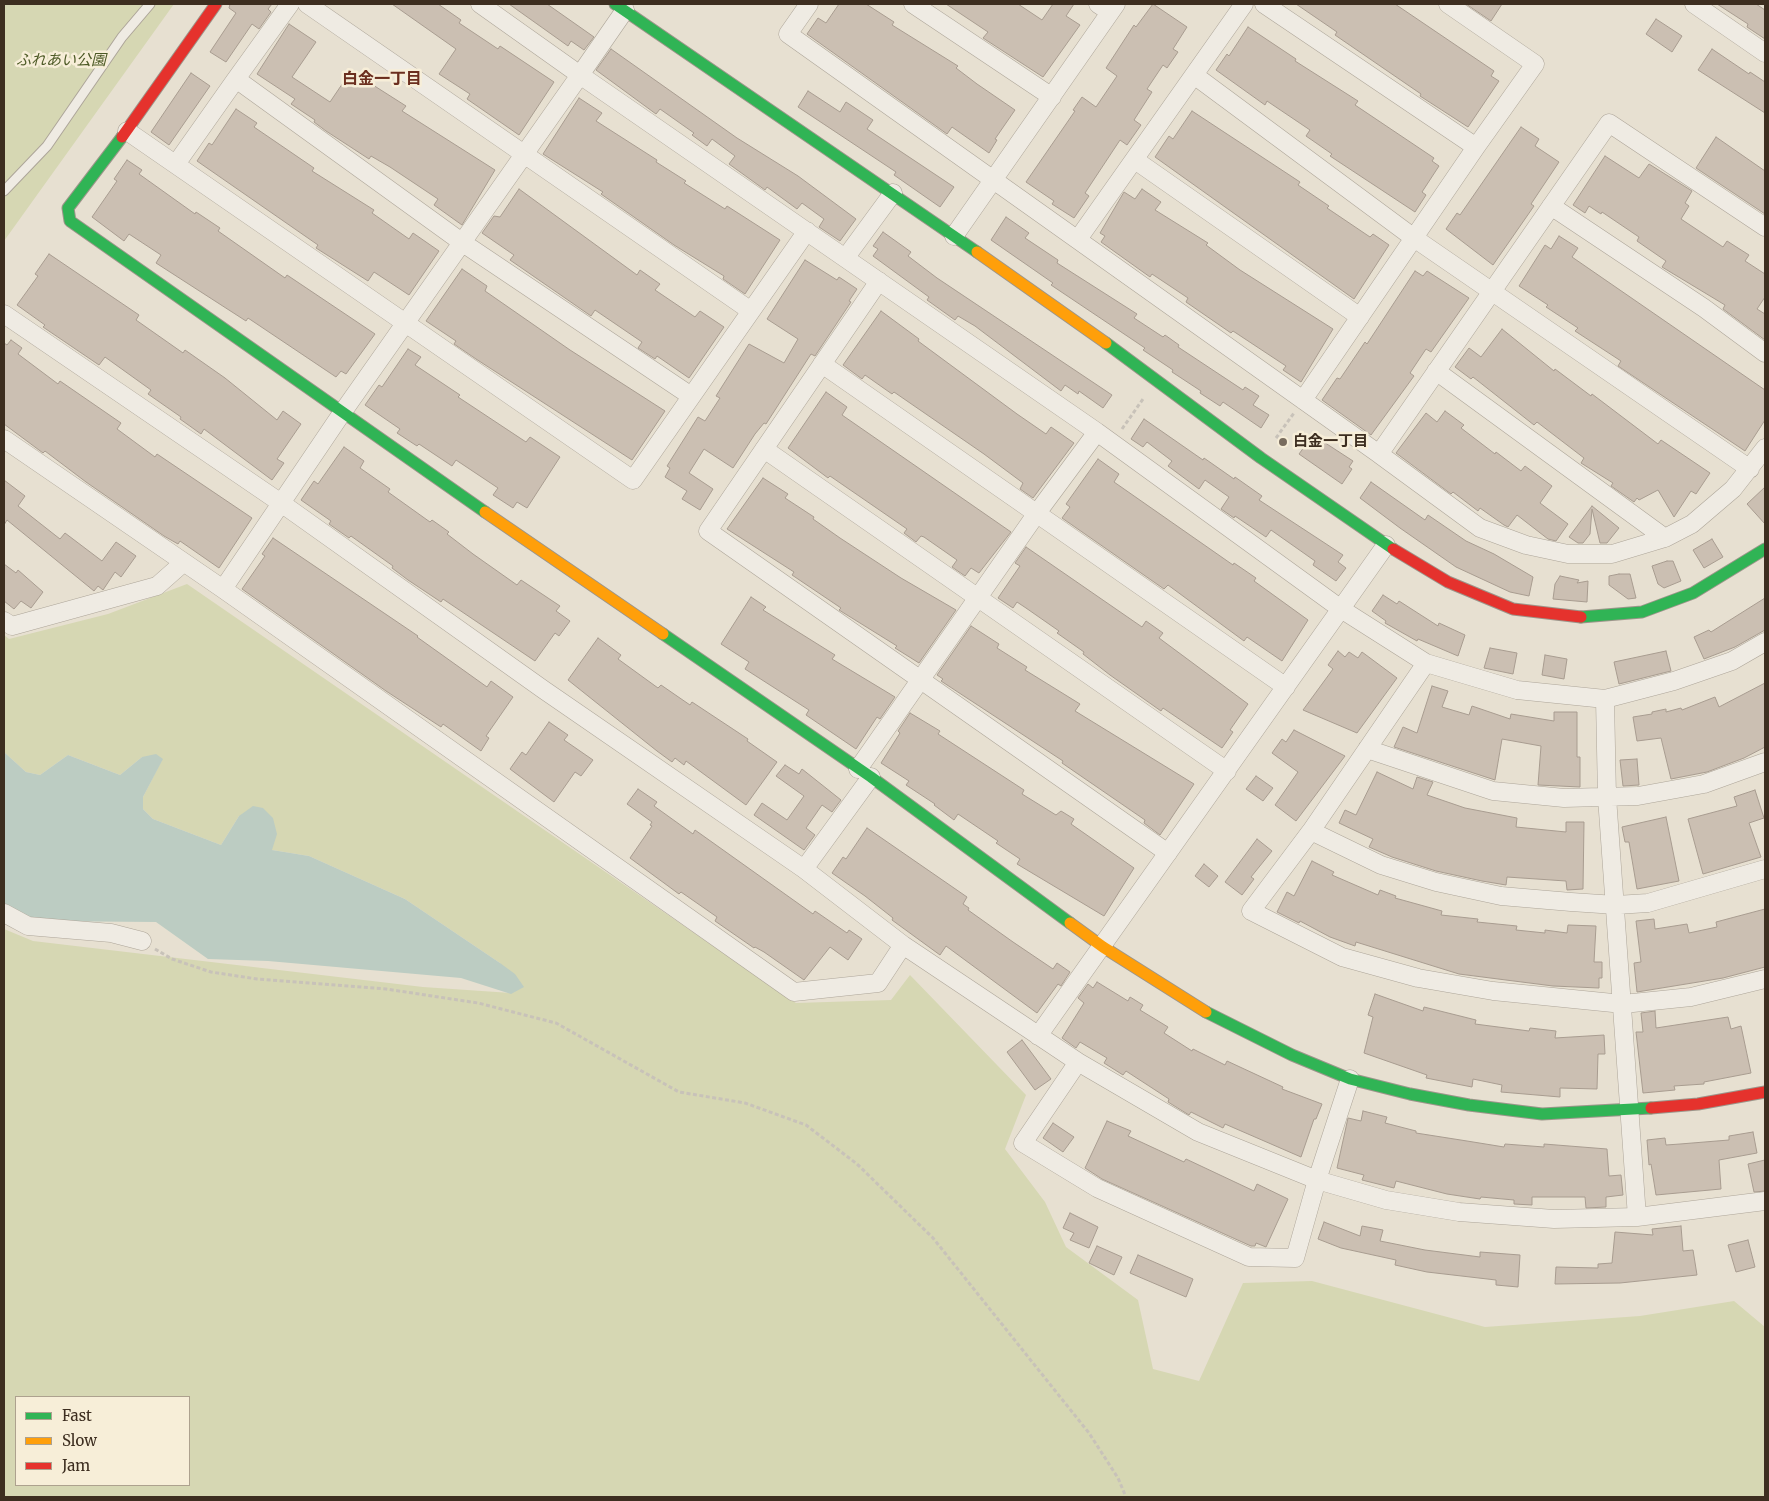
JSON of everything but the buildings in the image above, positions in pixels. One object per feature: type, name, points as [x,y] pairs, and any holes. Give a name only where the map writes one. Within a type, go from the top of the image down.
[{"type":"street","points":[[216,4],[127,131],[68,208],[70,221],[342,413],[865,773],[1103,947],[1200,1009],[1292,1055],[1350,1079],[1419,1096],[1507,1111],[1542,1114],[1631,1110],[1698,1104],[1765,1092]]},
{"type":"street","points":[[176,164],[290,4]]},
{"type":"street","points":[[307,4],[751,311]]},
{"type":"street","points":[[480,4],[1097,432],[1341,609],[1426,664],[1517,690],[1605,699],[1674,681],[1732,661],[1765,642]]},
{"type":"street","points":[[810,4],[788,34],[1078,240],[1299,406],[1379,454],[1480,528],[1526,545],[1568,554],[1612,554],[1665,538],[1692,524],[1716,506],[1750,469],[1765,448]]},
{"type":"street","points":[[913,4],[1052,96]]},
{"type":"street","points":[[1078,240],[1244,4]]},
{"type":"street","points":[[1264,4],[1476,147]]},
{"type":"street","points":[[1299,406],[1535,64],[1448,4]]},
{"type":"street","points":[[1694,4],[1765,53]]},
{"type":"street","points":[[222,589],[280,502],[580,75],[620,7],[893,193],[1120,353],[1261,458],[1386,545],[1448,582],[1513,609],[1580,617],[1642,612],[1693,593],[1737,568],[1765,549]]},
{"type":"street","points":[[954,236],[1052,96],[1108,7]]},
{"type":"street","points":[[1194,76],[1414,238],[1750,469]]},
{"type":"street","points":[[236,79],[463,243],[691,396]]},
{"type":"street","points":[[1379,454],[1609,123],[1765,227]]},
{"type":"street","points":[[127,131],[633,480],[807,231]]},
{"type":"street","points":[[1135,160],[1360,317]]},
{"type":"street","points":[[846,257],[893,193]]},
{"type":"street","points":[[1551,206],[1704,308],[1765,352]]},
{"type":"street","points":[[879,281],[708,531],[1168,853]]},
{"type":"street","points":[[4,314],[280,502],[544,690],[804,869],[903,945],[1078,1062],[1198,1132],[1317,1180],[1386,1200],[1459,1212],[1554,1219],[1637,1216],[1765,1201]]},
{"type":"street","points":[[822,364],[1286,687]]},
{"type":"street","points":[[1436,371],[1665,538]]},
{"type":"street","points":[[804,869],[865,773],[920,680],[1037,513],[1097,432]]},
{"type":"street","points":[[4,439],[183,564],[222,589],[794,992],[878,983],[903,945]]},
{"type":"street","points":[[764,450],[1227,771]]},
{"type":"street","points":[[1038,1036],[1103,947],[1386,545]]},
{"type":"street","points":[[4,621],[12,626],[157,586],[183,564]]},
{"type":"street","points":[[1426,664],[1311,831],[1251,911],[1342,957],[1418,978],[1493,991],[1623,1004],[1691,997],[1765,979]]},
{"type":"street","points":[[1605,699],[1607,796],[1631,1110],[1637,1216]]},
{"type":"street","points":[[1367,749],[1493,791],[1564,798],[1638,796],[1704,784],[1765,762]]},
{"type":"street","points":[[1311,831],[1381,865],[1436,882],[1501,896],[1616,905],[1648,903],[1765,869]]},
{"type":"street","points":[[4,913],[28,926],[111,934],[142,941]]},
{"type":"street","points":[[1078,1062],[1023,1142],[1098,1188],[1249,1257],[1295,1258],[1317,1180],[1350,1079]]},
{"type":"lane","points":[[4,190],[47,146],[122,38],[150,4]]},
{"type":"path","points":[[1123,427],[1144,399]]},
{"type":"path","points":[[1276,438],[1299,406]]},
{"type":"path","points":[[142,941],[172,959],[211,972],[257,979],[386,989],[478,1004],[556,1023],[679,1092],[745,1103],[806,1125],[857,1164],[933,1238],[1089,1433],[1118,1478],[1126,1497]]},
{"type":"green space","name":"ふれあい公園","points":[[4,4],[174,4],[4,241]]},
{"type":"green space","points":[[187,584],[796,1003],[891,1000],[910,975],[1026,1095],[1005,1149],[1045,1202],[1066,1247],[1138,1300],[1153,1369],[1199,1381],[1243,1283],[1312,1281],[1485,1327],[1640,1316],[1734,1301],[1765,1327],[1765,1497],[4,1497],[4,929],[33,941],[423,987],[511,993],[500,963],[405,899],[309,856],[272,850],[239,816],[221,845],[153,819],[143,809],[143,797],[162,760],[142,757],[120,775],[68,755],[40,775],[26,772],[4,752],[4,635],[9,639],[108,614]]},
{"type":"shaded area","points":[[4,752],[26,772],[40,775],[68,755],[120,775],[142,757],[156,754],[163,759],[143,797],[143,809],[153,819],[221,845],[239,816],[253,806],[263,808],[273,818],[277,834],[272,850],[309,856],[405,899],[515,974],[524,987],[511,994],[461,978],[268,961],[208,959],[156,922],[31,921],[4,904]]},
{"type":"traffic: fast","points":[[615,4],[977,252]]},
{"type":"traffic: fast","points":[[122,137],[68,208],[70,221],[485,512]]},
{"type":"traffic: fast","points":[[1106,343],[1261,458],[1393,549]]},
{"type":"traffic: fast","points":[[1581,617],[1642,612],[1693,593],[1765,549]]},
{"type":"traffic: fast","points":[[663,634],[871,777],[1070,923]]},
{"type":"traffic: fast","points":[[1206,1012],[1292,1055],[1350,1079],[1410,1094],[1469,1105],[1542,1114],[1651,1108]]},
{"type":"traffic: slow","points":[[977,252],[1106,343]]},
{"type":"traffic: slow","points":[[485,512],[663,634]]},
{"type":"traffic: slow","points":[[1070,923],[1103,947],[1206,1012]]},
{"type":"traffic: jam","points":[[122,137],[216,4]]},
{"type":"traffic: jam","points":[[1393,549],[1448,582],[1513,609],[1581,617]]},
{"type":"traffic: jam","points":[[1651,1108],[1698,1104],[1765,1092]]},
{"type":"place","name":"白金一丁目","points":[[1283,442]]},
{"type":"district","name":"白金一丁目","points":[[382,79]]}]
